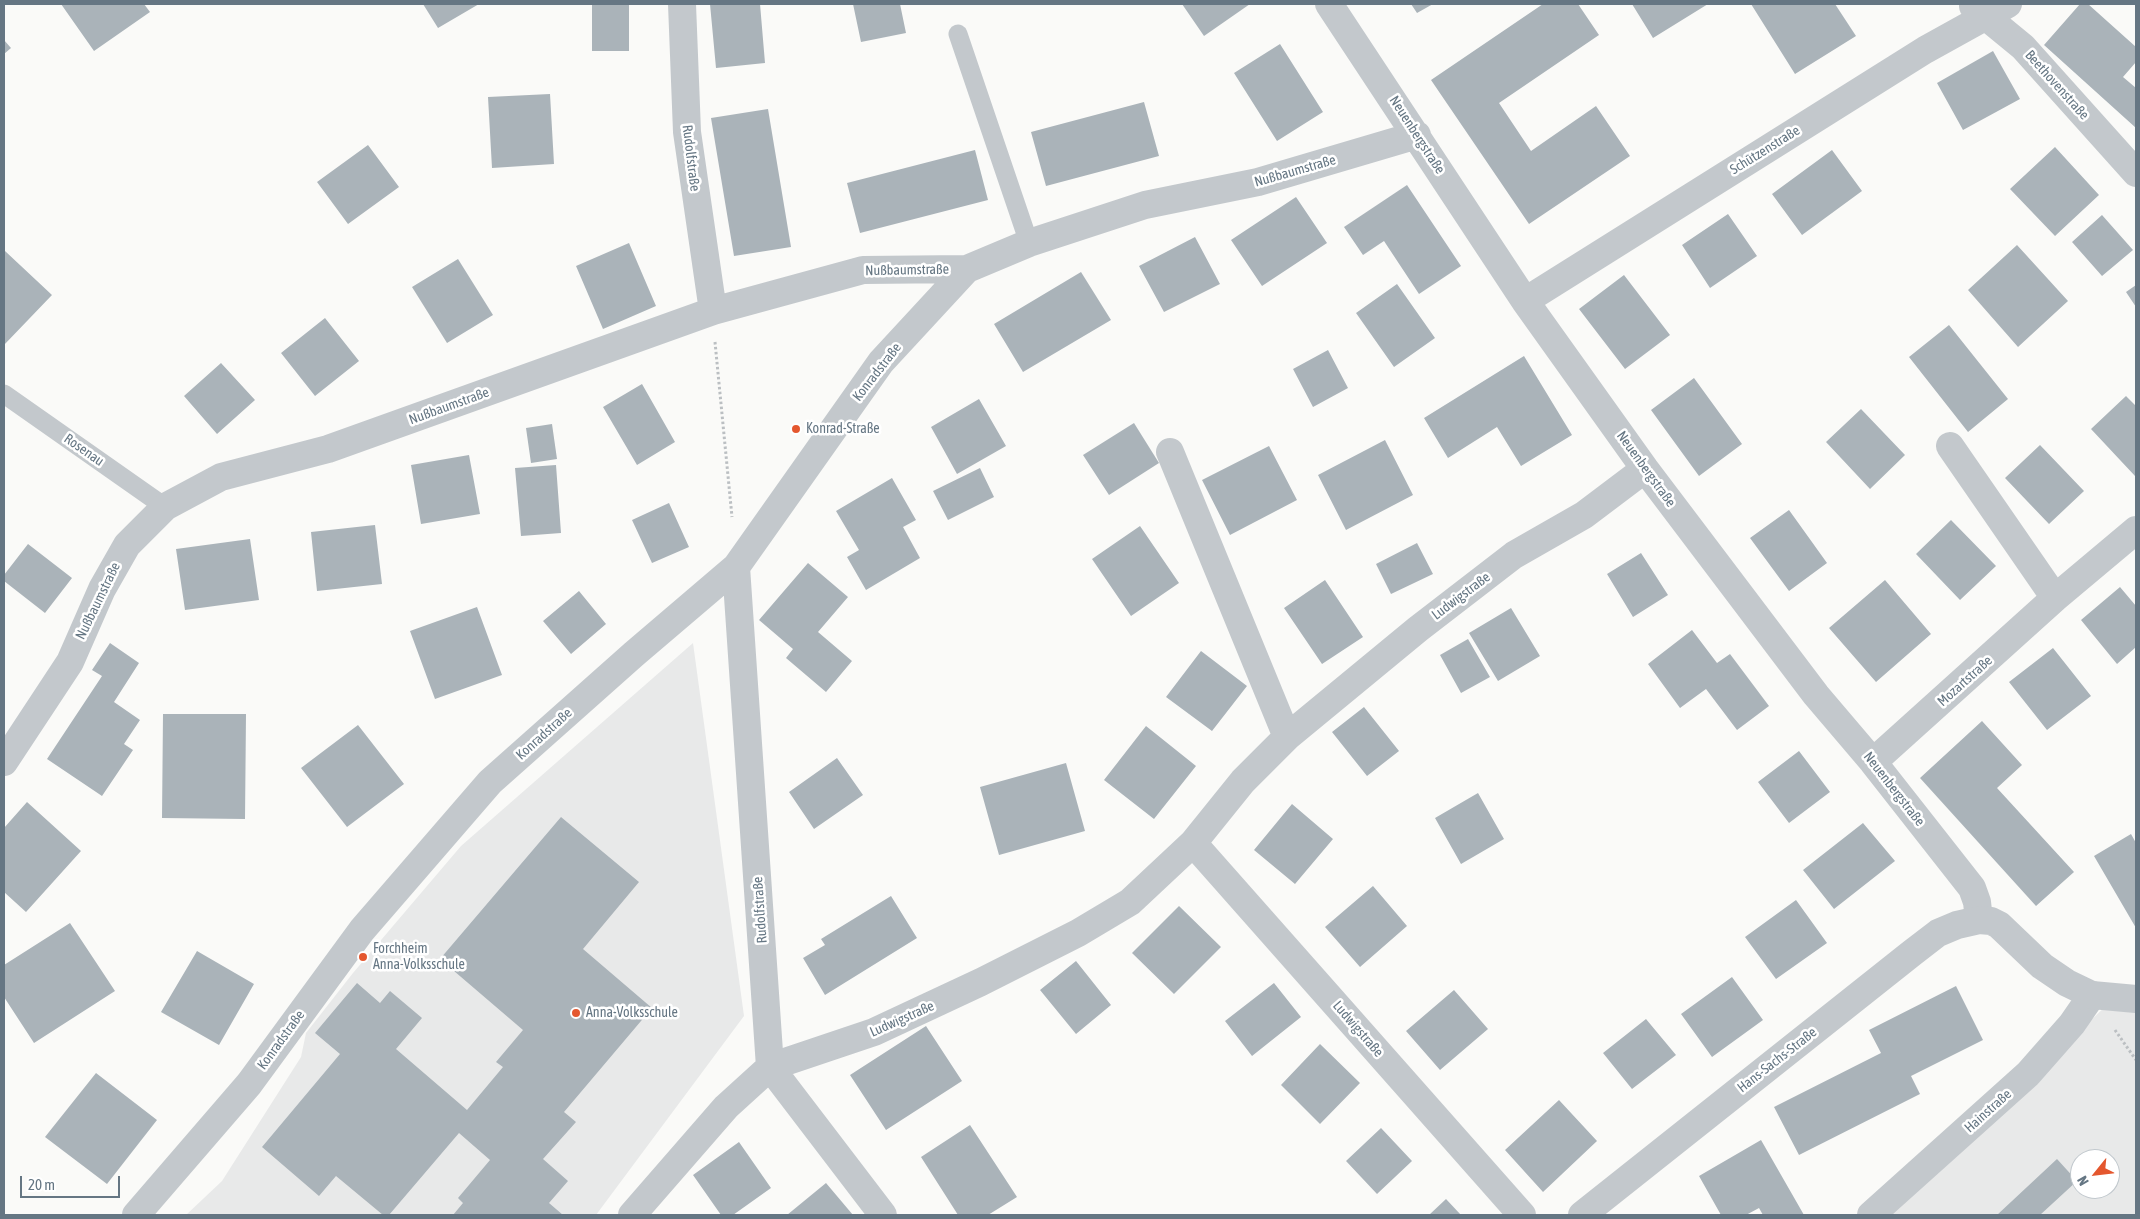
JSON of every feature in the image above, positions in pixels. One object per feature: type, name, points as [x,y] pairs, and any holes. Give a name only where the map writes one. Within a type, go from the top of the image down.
[{"type":"street","name":"Rudolfstraße","points":[[682,4],[686,132],[712,311]]},
{"type":"street","name":"Neuenbergstraße","points":[[1329,4],[1525,301],[1646,469],[1816,695],[1873,762],[1972,888],[1977,902],[1979,920]]},
{"type":"street","name":"Beethovenstraße","points":[[1988,8],[2136,173]]},
{"type":"street","name":"Schützenstraße","points":[[1525,301],[1988,8]]},
{"type":"street","name":"Nußbaumstraße","points":[[4,762],[70,662],[102,589],[127,544],[165,507],[221,477],[328,449],[712,311],[863,270],[967,269],[1029,243],[1145,205],[1258,182],[1417,135]]},
{"type":"street","name":"Konradstraße","points":[[136,1215],[249,1084],[362,930],[490,782],[634,654],[736,567],[881,362],[967,269]]},
{"type":"street","points":[[1950,446],[2055,598]]},
{"type":"street","points":[[1170,452],[1287,737]]},
{"type":"street","name":"Ludwigstraße","points":[[632,1215],[726,1107],[770,1067],[874,1032],[981,982],[1078,933],[1130,902],[1193,843],[1243,781],[1287,737],[1418,629],[1514,555],[1584,516],[1646,469]]},
{"type":"street","name":"Mozartstraße","points":[[1873,762],[2055,598],[2136,530]]},
{"type":"street","name":"Rudolfstraße","points":[[736,567],[770,1067]]},
{"type":"street","name":"Ludwigstraße","points":[[1193,843],[1522,1215]]},
{"type":"street","points":[[1979,920],[1991,921],[1999,925],[2042,966],[2067,983],[2092,995],[2136,999]]},
{"type":"street","name":"Hans-Sachs-Straße","points":[[1582,1215],[1912,953],[1938,934],[1957,925],[1979,920]]},
{"type":"street","name":"Hainstraße","points":[[1871,1215],[2028,1074],[2072,1024],[2092,995]]},
{"type":"street","points":[[770,1067],[883,1215]]},
{"type":"lane","points":[[958,34],[1029,243]]},
{"type":"lane","name":"Rosenau","points":[[4,394],[165,507]]},
{"type":"path","points":[[712,311],[732,518]]},
{"type":"shaded area","points":[[693,643],[744,1016],[596,1215],[186,1215],[222,1181],[301,1057],[306,1033],[353,973],[461,846]]},
{"type":"shaded area","points":[[2108,1004],[2136,1010],[2136,1215],[1887,1215]]},
{"type":"building","points":[[61,4],[144,4],[150,12],[94,51]]},
{"type":"building","points":[[423,4],[479,4],[438,28]]},
{"type":"building","points":[[592,4],[629,4],[629,51],[592,51]]},
{"type":"building","points":[[710,4],[760,4],[765,63],[716,68]]},
{"type":"building","points":[[853,4],[900,4],[906,33],[861,42]]},
{"type":"building","points":[[1182,4],[1250,4],[1204,36]]},
{"type":"building","points":[[1411,4],[1433,4],[1417,13]]},
{"type":"building","points":[[1543,4],[1578,4],[1599,35],[1499,103],[1531,151],[1596,106],[1630,156],[1529,224],[1431,80]]},
{"type":"building","points":[[1632,4],[1708,4],[1653,38]]},
{"type":"building","points":[[1751,4],[1835,4],[1856,36],[1795,74]]},
{"type":"building","points":[[2080,4],[2088,4],[2136,47],[2136,62],[2123,77],[2136,88],[2136,128],[2044,45]]},
{"type":"building","points":[[4,40],[11,48],[4,54]]},
{"type":"building","points":[[1280,44],[1323,112],[1277,141],[1234,73]]},
{"type":"building","points":[[1993,51],[2020,99],[1963,130],[1937,83]]},
{"type":"building","points":[[550,94],[554,164],[492,168],[488,97]]},
{"type":"building","points":[[1144,102],[1159,156],[1046,186],[1031,132]]},
{"type":"building","points":[[768,109],[791,247],[734,256],[711,118]]},
{"type":"building","points":[[368,145],[399,187],[348,224],[317,182]]},
{"type":"building","points":[[2055,147],[2099,195],[2055,236],[2010,189]]},
{"type":"building","points":[[975,150],[988,200],[860,233],[847,183]]},
{"type":"building","points":[[1832,150],[1862,191],[1802,235],[1772,194]]},
{"type":"building","points":[[1407,185],[1461,266],[1419,294],[1384,241],[1363,255],[1344,227]]},
{"type":"building","points":[[1296,197],[1327,243],[1262,286],[1231,240]]},
{"type":"building","points":[[1728,214],[1757,256],[1710,288],[1682,245]]},
{"type":"building","points":[[2102,215],[2133,250],[2102,276],[2072,242]]},
{"type":"building","points":[[1195,237],[1220,284],[1164,312],[1139,266]]},
{"type":"building","points":[[629,243],[656,306],[603,329],[576,266]]},
{"type":"building","points":[[2017,245],[2068,301],[2018,347],[1968,290]]},
{"type":"building","points":[[4,252],[52,295],[4,345]]},
{"type":"building","points":[[458,259],[493,315],[447,343],[412,287]]},
{"type":"building","points":[[1081,272],[1111,320],[1023,372],[994,324]]},
{"type":"building","points":[[1624,275],[1670,335],[1625,369],[1579,309]]},
{"type":"building","points":[[1397,284],[1435,338],[1394,367],[1356,313]]},
{"type":"building","points":[[2136,285],[2136,307],[2126,292]]},
{"type":"building","points":[[325,318],[359,361],[315,396],[281,353]]},
{"type":"building","points":[[1949,325],[2008,399],[1968,432],[1909,357]]},
{"type":"building","points":[[1328,350],[1348,388],[1313,407],[1293,369]]},
{"type":"building","points":[[1524,356],[1572,435],[1521,466],[1497,427],[1448,458],[1424,418]]},
{"type":"building","points":[[221,363],[255,400],[217,434],[184,396]]},
{"type":"building","points":[[1694,378],[1742,444],[1699,476],[1651,410]]},
{"type":"building","points":[[642,384],[675,442],[637,465],[603,407]]},
{"type":"building","points":[[2126,396],[2136,406],[2135,476],[2091,429]]},
{"type":"building","points":[[979,399],[1006,446],[957,474],[931,427]]},
{"type":"building","points":[[1861,409],[1905,455],[1870,489],[1826,442]]},
{"type":"building","points":[[1134,423],[1159,463],[1109,495],[1083,455]]},
{"type":"building","points":[[552,424],[557,459],[531,463],[526,428]]},
{"type":"building","points":[[1385,440],[1413,495],[1346,530],[1318,475]]},
{"type":"building","points":[[2040,445],[2084,491],[2049,524],[2005,478]]},
{"type":"building","points":[[1269,446],[1297,500],[1230,535],[1202,480]]},
{"type":"building","points":[[469,455],[480,514],[421,524],[411,465]]},
{"type":"building","points":[[556,465],[561,533],[521,536],[515,468]]},
{"type":"building","points":[[980,468],[994,497],[948,520],[933,491]]},
{"type":"building","points":[[892,478],[916,520],[903,527],[920,558],[866,590],[847,557],[859,550],[836,511]]},
{"type":"building","points":[[669,503],[689,547],[652,563],[632,520]]},
{"type":"building","points":[[1789,510],[1827,563],[1789,591],[1750,538]]},
{"type":"building","points":[[1951,520],[1996,566],[1960,600],[1916,554]]},
{"type":"building","points":[[375,525],[382,584],[317,591],[311,532]]},
{"type":"building","points":[[1140,526],[1179,583],[1131,616],[1092,559]]},
{"type":"building","points":[[250,539],[259,600],[185,610],[176,549]]},
{"type":"building","points":[[1417,543],[1433,574],[1391,594],[1376,564]]},
{"type":"building","points":[[28,544],[72,578],[45,613],[4,581],[4,575]]},
{"type":"building","points":[[1641,553],[1668,595],[1633,617],[1607,574]]},
{"type":"building","points":[[808,563],[848,597],[818,632],[852,661],[826,692],[786,658],[793,649],[759,620]]},
{"type":"building","points":[[1325,580],[1363,637],[1322,664],[1284,608]]},
{"type":"building","points":[[1885,580],[1931,634],[1876,682],[1829,628]]},
{"type":"building","points":[[2120,587],[2136,606],[2136,647],[2117,664],[2081,620]]},
{"type":"building","points":[[579,591],[606,624],[571,654],[543,621]]},
{"type":"building","points":[[477,607],[502,675],[435,699],[410,631]]},
{"type":"building","points":[[1511,608],[1540,656],[1498,681],[1469,633]]},
{"type":"building","points":[[1692,630],[1717,663],[1730,654],[1769,706],[1737,730],[1706,689],[1680,708],[1648,664]]},
{"type":"building","points":[[1468,639],[1490,677],[1461,693],[1440,655]]},
{"type":"building","points":[[110,643],[139,663],[114,702],[140,720],[124,744],[133,750],[102,796],[47,759],[102,676],[92,670]]},
{"type":"building","points":[[2053,648],[2091,696],[2047,730],[2009,682]]},
{"type":"building","points":[[1201,651],[1247,686],[1212,731],[1166,697]]},
{"type":"building","points":[[1364,707],[1399,751],[1367,776],[1332,732]]},
{"type":"building","points":[[163,714],[246,714],[245,819],[162,818]]},
{"type":"building","points":[[1982,721],[2022,765],[1997,788],[2074,872],[2036,906],[1920,778]]},
{"type":"building","points":[[358,725],[404,784],[347,827],[301,768]]},
{"type":"building","points":[[1146,726],[1196,766],[1154,819],[1104,780]]},
{"type":"building","points":[[1799,751],[1830,792],[1789,823],[1758,782]]},
{"type":"building","points":[[837,758],[863,795],[814,829],[789,792]]},
{"type":"building","points":[[1066,763],[1085,831],[999,855],[980,787]]},
{"type":"building","points":[[1478,793],[1504,839],[1461,864],[1435,818]]},
{"type":"building","points":[[27,802],[81,851],[26,912],[4,892],[4,828]]},
{"type":"building","points":[[1292,804],[1333,839],[1295,884],[1254,850]]},
{"type":"building","name":"Anna-Volksschule","points":[[561,817],[639,882],[583,949],[652,1008],[564,1112],[576,1122],[543,1159],[568,1181],[549,1203],[563,1215],[453,1215],[463,1203],[458,1198],[490,1160],[459,1133],[389,1215],[383,1215],[336,1176],[319,1196],[262,1147],[340,1054],[315,1033],[357,983],[380,1003],[390,991],[422,1018],[396,1049],[467,1110],[503,1067],[496,1062],[523,1030],[440,959]]},
{"type":"building","points":[[1863,823],[1895,861],[1834,909],[1803,870]]},
{"type":"building","points":[[2131,834],[2136,843],[2136,928],[2094,856]]},
{"type":"building","points":[[1373,886],[1407,926],[1360,967],[1325,927]]},
{"type":"building","points":[[891,896],[917,938],[825,995],[803,958],[825,945],[821,939]]},
{"type":"building","points":[[1796,900],[1827,943],[1776,979],[1745,937]]},
{"type":"building","points":[[1179,906],[1221,947],[1174,994],[1132,953]]},
{"type":"building","points":[[70,923],[115,991],[34,1043],[4,997],[4,965]]},
{"type":"building","points":[[197,951],[254,984],[219,1045],[161,1012]]},
{"type":"building","points":[[1076,961],[1111,1005],[1076,1034],[1040,990]]},
{"type":"building","points":[[1732,977],[1763,1020],[1712,1057],[1681,1014]]},
{"type":"building","points":[[1274,983],[1301,1017],[1252,1056],[1225,1021]]},
{"type":"building","points":[[1956,986],[1983,1040],[1911,1076],[1920,1094],[1799,1155],[1774,1107],[1881,1053],[1869,1030]]},
{"type":"building","points":[[1454,990],[1488,1029],[1440,1070],[1406,1031]]},
{"type":"building","points":[[1646,1019],[1676,1055],[1632,1089],[1603,1053]]},
{"type":"building","points":[[926,1026],[962,1081],[886,1130],[850,1075]]},
{"type":"building","points":[[1320,1044],[1360,1083],[1320,1124],[1281,1085]]},
{"type":"building","points":[[96,1073],[157,1120],[107,1184],[45,1137]]},
{"type":"building","points":[[1559,1100],[1597,1141],[1543,1192],[1505,1150]]},
{"type":"building","points":[[970,1125],[1017,1197],[988,1215],[958,1215],[921,1157]]},
{"type":"building","points":[[1381,1128],[1412,1161],[1377,1194],[1346,1161]]},
{"type":"building","points":[[1761,1140],[1804,1215],[1763,1215],[1759,1208],[1746,1215],[1721,1215],[1699,1176]]},
{"type":"building","points":[[739,1142],[771,1188],[733,1215],[721,1215],[693,1175]]},
{"type":"building","points":[[2057,1159],[2070,1173],[2070,1187],[2040,1215],[1997,1215]]},
{"type":"building","points":[[826,1183],[853,1215],[787,1215]]},
{"type":"building","points":[[1446,1199],[1461,1215],[1429,1215]]},
{"type":"place","name":"Konrad-Straße","points":[[796,429]]},
{"type":"place","name":"Forchheim Anna-Volksschule","points":[[363,957]]},
{"type":"place","name":"Anna-Volksschule","points":[[576,1013]]}]
